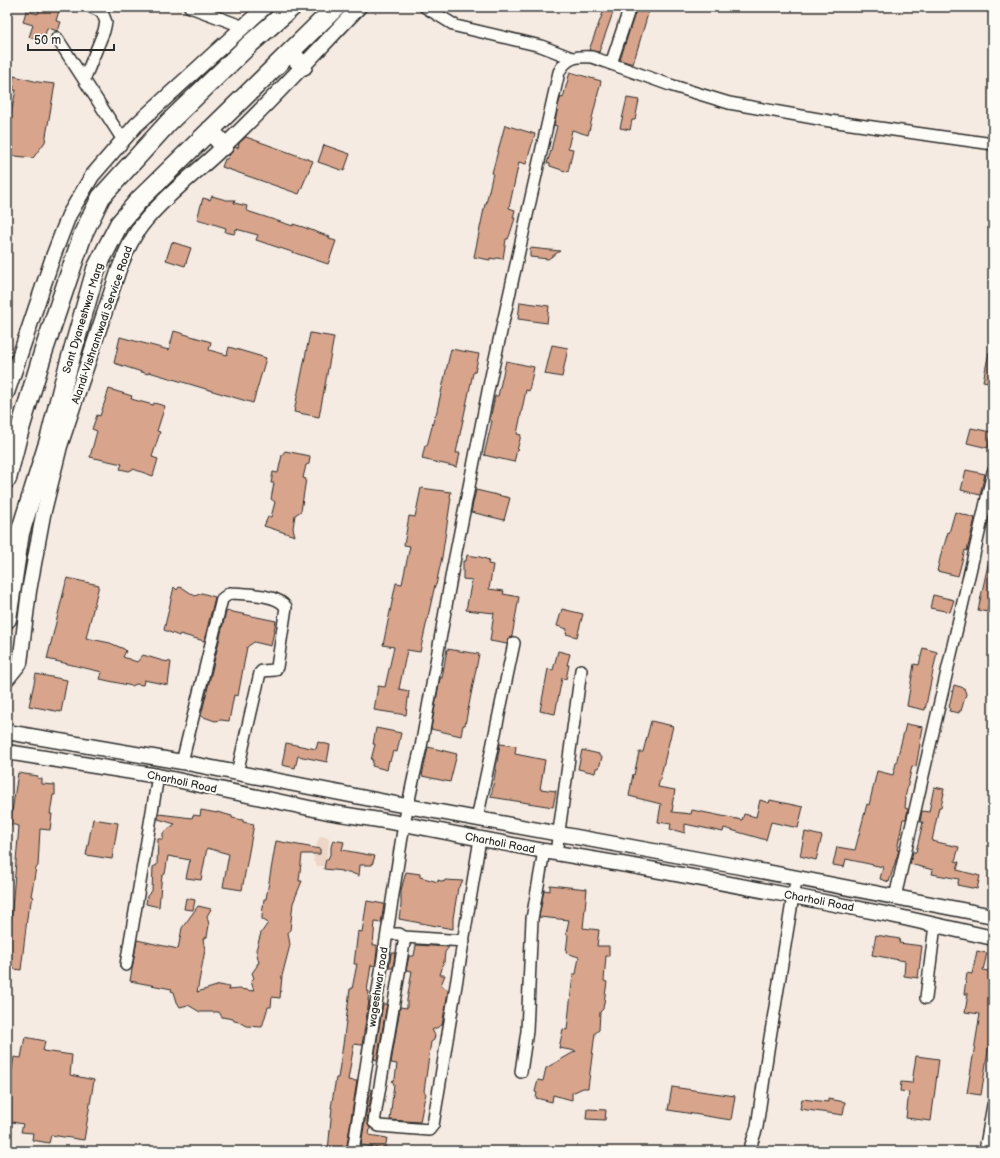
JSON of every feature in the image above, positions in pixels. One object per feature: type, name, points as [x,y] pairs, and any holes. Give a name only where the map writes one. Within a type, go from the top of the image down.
[{"type":"main road","points":[[7,479],[17,439],[43,353],[80,241],[101,197],[168,123],[251,43],[292,7]]},
{"type":"main road","name":"Sant Dyaneshwar Marg","points":[[7,620],[20,533],[50,437],[96,269],[119,224],[139,200],[336,7]]},
{"type":"main road","points":[[290,52],[303,66]]},
{"type":"main road","points":[[210,130],[224,146]]},
{"type":"street","points":[[84,80],[104,31],[106,22],[102,12],[91,7]]},
{"type":"street","points":[[190,7],[244,27]]},
{"type":"street","points":[[7,393],[54,254],[69,215],[92,176],[136,125],[265,7]]},
{"type":"street","name":"Alandi-Vishrantwadi Service Road","points":[[7,679],[20,663],[29,591],[43,515],[60,446],[119,269],[131,241],[144,222],[179,185],[224,146],[359,7]]},
{"type":"street","points":[[425,7],[456,26],[542,46],[572,58],[592,57],[670,85],[729,103],[830,121],[993,144]]},
{"type":"street","points":[[612,64],[630,7]]},
{"type":"street","points":[[57,38],[123,140]]},
{"type":"street","name":"wageshwar road","points":[[353,1151],[404,824],[421,747],[452,572],[490,381],[559,72],[564,64],[572,58]]},
{"type":"street","points":[[895,897],[993,472]]},
{"type":"street","points":[[182,762],[222,599],[230,592],[255,595],[279,600],[286,607],[277,667],[275,670],[262,671],[260,673],[237,773]]},
{"type":"street","points":[[477,819],[514,643]]},
{"type":"street","points":[[522,1072],[527,1031],[532,918],[550,852],[559,834],[581,670]]},
{"type":"street","name":"Charholi Road","points":[[7,732],[182,762],[993,916]]},
{"type":"street","points":[[93,765],[97,748]]},
{"type":"street","name":"Charholi Road","points":[[7,752],[158,776],[328,812],[404,824],[793,896],[993,938]]},
{"type":"street","points":[[126,965],[158,776]]},
{"type":"street","points":[[404,937],[374,1122],[379,1126],[429,1130],[433,1125],[480,839]]},
{"type":"street","points":[[749,1151],[757,1127],[768,1050],[797,878]]},
{"type":"street","points":[[926,998],[935,925]]},
{"type":"street","points":[[387,934],[399,934],[404,937],[464,941]]},
{"type":"street","points":[[985,1151],[993,1105]]},
{"type":"shaded area","points":[[320,836],[329,838],[329,844],[325,866],[315,866],[315,862],[313,862],[315,849]]},
{"type":"building","points":[[40,7],[60,7],[56,21],[61,22],[58,31],[47,28],[43,42],[29,37],[33,25],[23,22],[26,11],[38,14]]},
{"type":"building","points":[[605,7],[615,7],[599,52],[589,50]]},
{"type":"building","points":[[637,7],[650,7],[633,64],[620,60]]},
{"type":"building","points":[[570,72],[601,81],[588,135],[572,130],[568,148],[573,149],[568,172],[550,166],[550,164],[547,163],[557,126],[554,125],[559,102],[561,97],[563,98]]},
{"type":"building","points":[[14,76],[38,82],[55,84],[45,142],[33,158],[7,155],[7,132],[16,90],[13,90],[14,86],[12,85]]},
{"type":"building","points":[[627,98],[639,100],[635,120],[632,120],[630,130],[620,128]]},
{"type":"building","points":[[505,125],[535,134],[526,164],[519,162],[509,208],[515,210],[513,218],[515,218],[508,239],[506,239],[503,259],[490,258],[490,260],[474,257],[492,173]]},
{"type":"building","points":[[246,137],[313,161],[299,194],[222,167],[225,159],[227,159],[235,147],[238,148],[239,143]]},
{"type":"building","points":[[324,145],[350,154],[344,171],[318,162]]},
{"type":"building","points":[[212,196],[226,200],[235,200],[234,203],[247,206],[246,210],[250,212],[293,226],[293,224],[303,227],[330,237],[329,239],[336,241],[328,264],[256,240],[258,235],[236,229],[234,234],[225,232],[226,228],[197,219],[203,198],[210,200]]},
{"type":"building","points":[[172,242],[191,248],[185,266],[166,260]]},
{"type":"building","points":[[530,248],[560,251],[548,259],[530,257]]},
{"type":"building","points":[[520,302],[549,306],[547,323],[518,319]]},
{"type":"building","points":[[174,331],[211,342],[209,350],[227,355],[229,347],[266,358],[253,403],[114,363],[120,337],[169,350]]},
{"type":"building","points":[[310,333],[334,337],[319,417],[294,412]]},
{"type":"building","points":[[552,345],[568,348],[562,377],[545,374]]},
{"type":"building","points":[[451,349],[479,354],[475,372],[473,373],[456,453],[460,453],[457,467],[422,459],[425,445],[427,446],[436,415]]},
{"type":"building","points":[[989,352],[993,353],[993,383],[983,381]]},
{"type":"building","points":[[506,361],[534,367],[529,391],[526,390],[517,434],[521,435],[514,462],[484,455],[492,421],[490,420],[495,396],[498,396]]},
{"type":"building","points":[[109,389],[132,396],[131,399],[153,405],[154,403],[165,406],[157,431],[160,432],[152,457],[158,459],[153,476],[133,469],[129,471],[120,469],[122,464],[90,457],[97,431],[92,429],[97,415],[100,416]]},
{"type":"building","points":[[971,428],[991,432],[988,448],[967,443]]},
{"type":"building","points":[[285,451],[310,456],[309,464],[306,465],[303,478],[306,479],[301,511],[295,515],[293,528],[295,536],[264,526],[268,517],[271,517],[275,502],[271,499],[274,483],[271,483],[273,472],[278,473],[282,455]]},
{"type":"building","points":[[966,470],[985,474],[980,495],[961,490]]},
{"type":"building","points":[[421,488],[451,492],[451,498],[442,557],[420,652],[407,650],[399,689],[409,691],[406,715],[374,710],[378,686],[385,687],[394,647],[383,645],[396,583],[402,584],[410,546],[404,545],[409,516],[415,517]]},
{"type":"building","points":[[476,490],[510,498],[504,520],[471,512]]},
{"type":"building","points":[[955,512],[975,518],[967,551],[965,550],[958,576],[937,571],[943,546],[948,532],[949,533]]},
{"type":"building","points":[[467,555],[489,560],[488,564],[493,565],[489,589],[504,591],[503,594],[519,597],[512,636],[507,644],[490,641],[494,613],[466,610],[472,580],[463,579],[463,561],[466,561]]},
{"type":"building","points":[[989,560],[993,561],[993,586],[987,612],[978,610]]},
{"type":"building","points":[[67,578],[99,585],[86,638],[110,643],[124,649],[126,651],[123,657],[137,662],[143,655],[171,662],[168,685],[144,680],[143,685],[136,684],[132,686],[100,679],[102,672],[47,659]]},
{"type":"building","points":[[174,587],[177,590],[179,587],[183,588],[195,596],[202,593],[215,597],[204,641],[180,634],[179,636],[164,630]]},
{"type":"building","points":[[933,595],[954,600],[950,612],[930,608]]},
{"type":"building","points":[[562,609],[583,614],[577,637],[566,634],[567,629],[557,626]]},
{"type":"building","points":[[228,611],[276,621],[271,646],[254,642],[247,647],[238,696],[234,695],[229,721],[215,721],[201,716],[226,612]]},
{"type":"building","points":[[923,648],[937,652],[925,710],[907,706],[914,664],[919,665]]},
{"type":"building","points":[[447,649],[479,654],[465,725],[463,725],[461,736],[431,729]]},
{"type":"building","points":[[558,651],[570,654],[567,665],[569,665],[566,679],[562,678],[555,714],[540,711],[548,669],[553,670]]},
{"type":"building","points":[[36,674],[67,680],[61,712],[29,706]]},
{"type":"building","points":[[954,685],[964,688],[966,694],[959,713],[949,711]]},
{"type":"building","points":[[651,721],[673,726],[658,787],[675,790],[672,812],[691,814],[692,810],[742,820],[744,814],[756,817],[760,800],[769,803],[770,800],[803,807],[798,828],[771,822],[766,840],[724,828],[723,832],[685,824],[685,833],[670,829],[671,824],[658,822],[661,804],[629,796],[639,752],[643,752]]},
{"type":"building","points":[[906,724],[923,727],[916,767],[912,766],[905,798],[905,808],[908,809],[906,819],[903,819],[897,850],[899,850],[889,882],[880,879],[883,867],[846,859],[844,867],[833,865],[837,847],[855,850],[867,804],[869,805],[877,771],[893,775]]},
{"type":"building","points":[[376,728],[401,733],[397,752],[393,751],[387,770],[372,766],[373,760],[371,760],[375,744],[373,744]]},
{"type":"building","points":[[318,742],[330,745],[327,762],[298,756],[295,768],[282,765],[286,743],[316,749]]},
{"type":"building","points":[[500,744],[516,746],[515,754],[545,760],[540,789],[556,791],[553,807],[491,797]]},
{"type":"building","points":[[428,747],[457,754],[450,782],[422,776]]},
{"type":"building","points":[[582,750],[599,754],[599,756],[602,757],[599,768],[596,768],[595,773],[578,769]]},
{"type":"building","points":[[18,773],[38,776],[37,778],[42,779],[42,784],[55,785],[55,795],[53,795],[50,814],[52,814],[50,830],[40,829],[38,866],[36,868],[31,896],[34,897],[28,910],[21,970],[7,968],[19,826],[10,824]]},
{"type":"building","points":[[934,787],[944,789],[944,793],[941,807],[939,807],[932,841],[959,847],[955,861],[959,862],[957,870],[980,876],[977,889],[957,885],[959,879],[932,874],[933,870],[910,864],[913,852],[916,852],[923,822],[920,822],[922,811],[929,812]]},
{"type":"building","points":[[201,810],[217,812],[232,816],[232,818],[243,820],[243,822],[254,824],[242,890],[223,887],[229,854],[207,848],[201,880],[186,878],[190,860],[168,856],[165,874],[162,876],[159,907],[146,904],[147,896],[152,891],[153,867],[157,865],[158,839],[163,839],[163,833],[175,824],[158,819],[159,814],[192,818],[193,815],[200,816]]},
{"type":"building","points":[[93,819],[118,823],[112,859],[86,855]]},
{"type":"building","points":[[805,832],[822,836],[816,860],[800,856]]},
{"type":"building","points":[[333,840],[344,842],[342,850],[375,856],[372,865],[360,865],[359,876],[349,872],[324,869],[326,859],[328,859],[331,852]]},
{"type":"building","points":[[276,841],[320,849],[320,854],[302,854],[299,881],[302,881],[293,903],[290,930],[288,933],[290,945],[282,976],[280,998],[272,997],[271,1007],[268,1007],[262,1027],[246,1026],[234,1021],[233,1019],[222,1017],[219,1012],[200,1012],[188,1005],[180,1007],[174,992],[171,991],[172,989],[130,981],[137,940],[178,949],[182,928],[198,906],[211,909],[207,916],[209,925],[207,937],[203,939],[205,950],[197,992],[220,985],[229,987],[228,990],[239,989],[254,991],[251,981],[254,978],[252,973],[259,963],[256,950],[261,933],[268,923],[262,919],[262,916]]},
{"type":"building","points":[[406,872],[420,874],[420,877],[438,882],[438,880],[444,882],[445,880],[463,881],[458,888],[453,918],[453,929],[399,919],[401,890]]},
{"type":"building","points":[[550,885],[587,889],[583,928],[599,930],[597,946],[609,946],[609,956],[606,956],[604,981],[607,982],[604,1003],[603,1009],[600,1012],[599,1030],[595,1033],[588,1088],[583,1088],[572,1093],[572,1100],[553,1095],[552,1102],[536,1098],[537,1093],[535,1092],[538,1080],[543,1081],[546,1068],[576,1051],[559,1048],[563,1029],[567,1030],[573,974],[576,974],[579,957],[566,953],[568,935],[566,934],[569,920],[539,917],[544,890],[550,891]]},
{"type":"building","points":[[186,898],[195,900],[193,910],[184,909]]},
{"type":"building","points":[[367,901],[384,904],[381,923],[375,922],[373,945],[377,945],[377,951],[375,966],[371,965],[367,991],[369,991],[369,1001],[362,1045],[354,1044],[348,1080],[357,1081],[346,1151],[328,1151],[331,1108],[336,1078],[338,1078],[350,989],[352,989],[357,964],[354,964],[358,931],[362,932]]},
{"type":"building","points":[[876,935],[900,939],[899,943],[922,946],[918,978],[904,976],[905,961],[872,955]]},
{"type":"building","points":[[416,945],[449,947],[445,952],[440,975],[445,975],[441,985],[448,990],[448,992],[442,1025],[432,1030],[435,1035],[434,1040],[431,1042],[424,1091],[426,1094],[420,1122],[390,1120],[394,1084],[392,1081],[395,1079],[397,1064],[391,1063],[400,1007],[407,1008],[412,971],[406,970],[409,956],[414,956]]},
{"type":"building","points":[[977,951],[987,953],[983,970],[993,972],[993,1019],[981,1095],[967,1093],[980,1014],[965,1012],[968,994],[964,994],[967,973],[972,974]]},
{"type":"building","points":[[391,953],[395,953],[393,968],[389,968]]},
{"type":"building","points":[[383,1004],[387,1004],[377,1060],[374,1059]]},
{"type":"building","points":[[25,1037],[45,1041],[43,1051],[72,1055],[70,1075],[94,1080],[84,1140],[51,1135],[49,1143],[32,1140],[33,1133],[21,1132],[23,1124],[7,1121],[7,1098],[14,1057],[21,1058]]},
{"type":"building","points":[[916,1056],[939,1059],[931,1121],[906,1118],[909,1092],[900,1091],[901,1082],[912,1083]]},
{"type":"building","points":[[672,1087],[735,1096],[731,1120],[668,1110]]},
{"type":"building","points":[[370,1089],[372,1090],[367,1121],[370,1128],[369,1135],[387,1138],[385,1149],[361,1145]]},
{"type":"building","points":[[802,1099],[828,1102],[828,1099],[845,1102],[843,1115],[800,1109]]},
{"type":"building","points":[[587,1109],[606,1110],[605,1120],[586,1119]]}]
